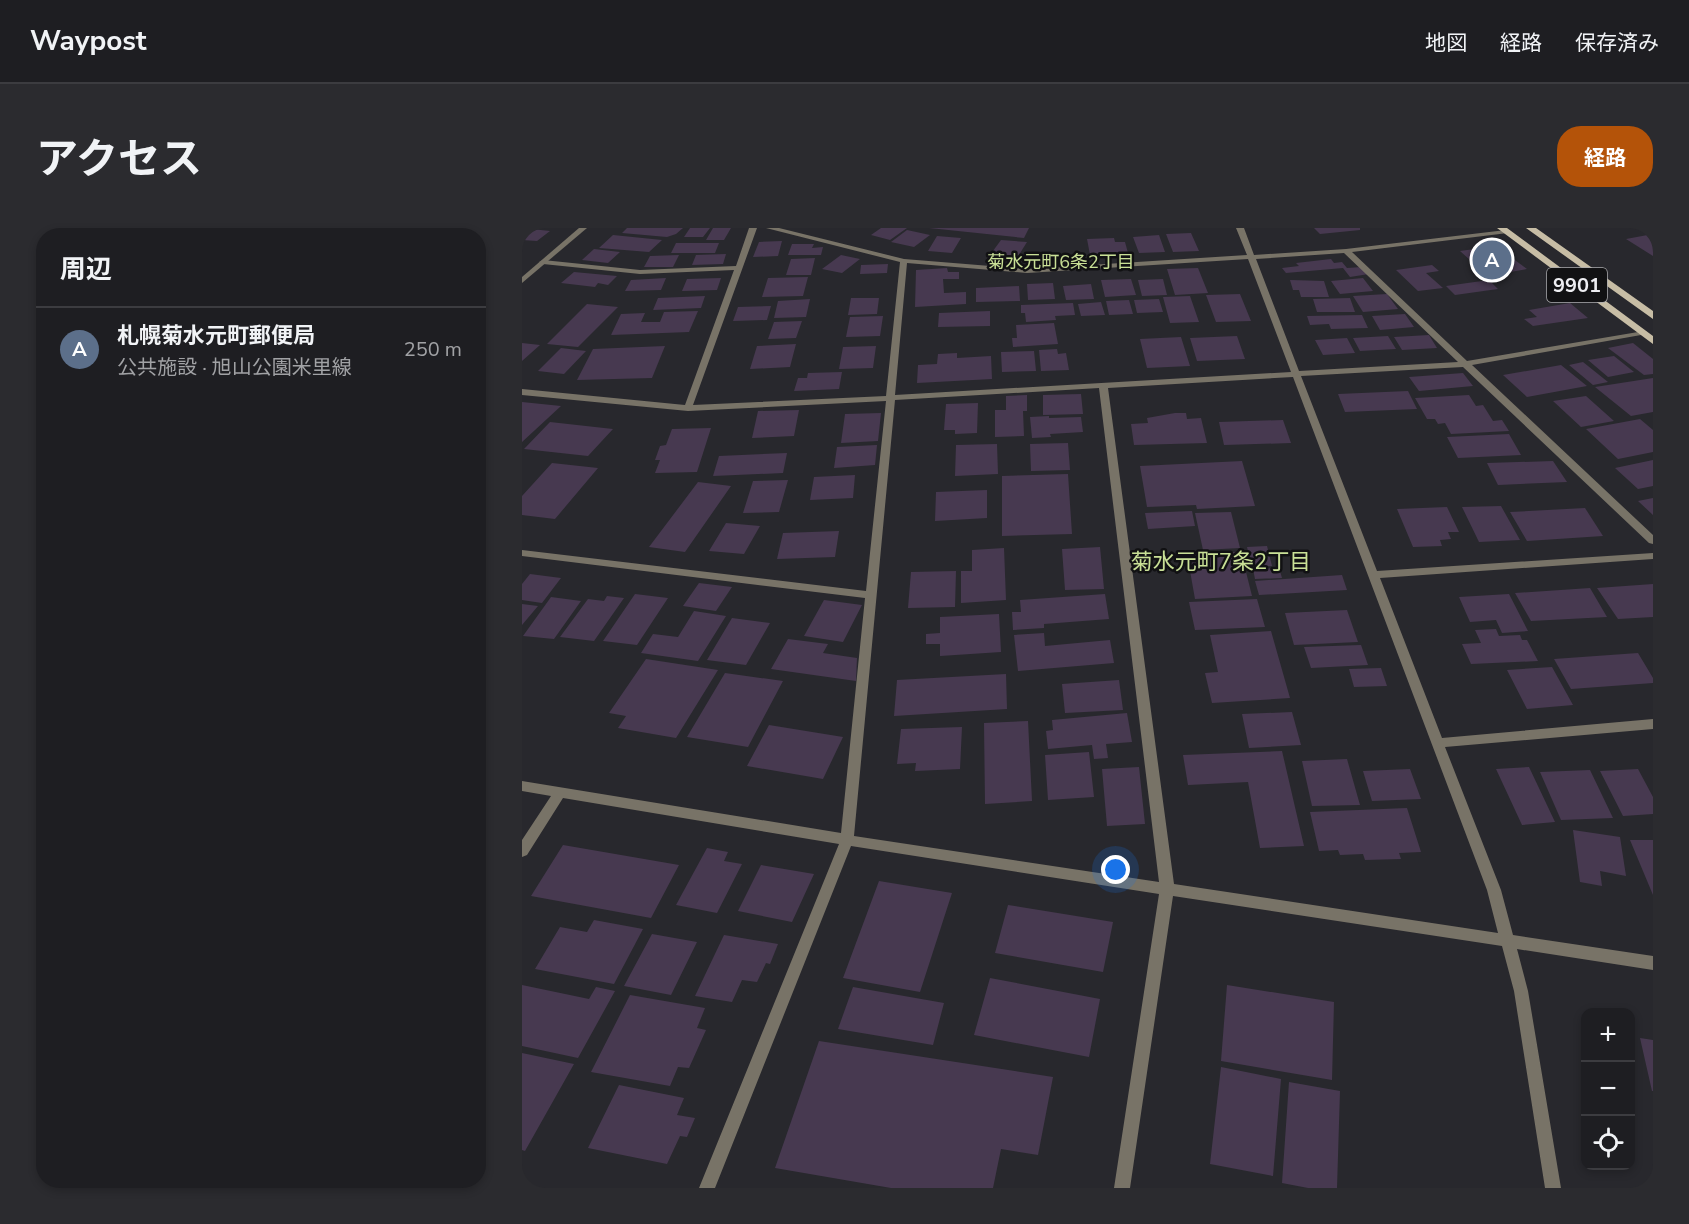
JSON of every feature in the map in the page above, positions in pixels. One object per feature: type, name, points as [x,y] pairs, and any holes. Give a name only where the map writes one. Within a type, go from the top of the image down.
[{"type":"main road","name":"9901","points":[[1530,228],[1653,316]]},
{"type":"main road","name":"9901","points":[[1503,230],[1653,341]]},
{"type":"street","points":[[522,281],[583,228]]},
{"type":"street","points":[[688,408],[736,268],[753,228]]},
{"type":"street","points":[[770,228],[904,261],[1027,271],[1346,251],[1503,230]]},
{"type":"street","points":[[1240,228],[1294,375],[1494,890],[1521,991],[1553,1188]]},
{"type":"street","points":[[1346,251],[1653,541]]},
{"type":"street","points":[[707,1188],[847,840],[904,261]]},
{"type":"street","points":[[543,262],[640,272],[736,268]]},
{"type":"street","points":[[522,393],[688,408],[892,398],[1464,364],[1641,333]]},
{"type":"street","points":[[1103,386],[1167,887],[1122,1188]]},
{"type":"street","points":[[522,554],[870,595]]},
{"type":"street","points":[[1373,575],[1653,556]]},
{"type":"street","points":[[1437,743],[1653,724]]},
{"type":"street","points":[[522,786],[847,840],[1167,887],[1653,963]]},
{"type":"street","points":[[522,851],[560,792]]},
{"type":"building","points":[[522,228],[550,231],[537,241],[522,240]]},
{"type":"building","points":[[627,228],[683,228],[667,237],[622,233]]},
{"type":"building","points":[[690,228],[710,228],[703,237],[684,237]]},
{"type":"building","points":[[713,228],[731,228],[724,240],[706,240]]},
{"type":"building","points":[[881,228],[907,228],[890,240],[871,235]]},
{"type":"building","points":[[929,228],[1029,228],[1024,238]]},
{"type":"building","points":[[1314,228],[1360,228],[1360,230],[1320,234]]},
{"type":"building","points":[[907,230],[930,235],[914,247],[891,242]]},
{"type":"building","points":[[1191,233],[1199,251],[1173,252],[1166,234]]},
{"type":"building","points":[[1653,234],[1653,256],[1626,239]]},
{"type":"building","points":[[613,235],[662,240],[649,252],[599,248]]},
{"type":"building","points":[[1159,235],[1165,252],[1139,253],[1133,237]]},
{"type":"building","points":[[937,236],[961,238],[952,253],[928,251]]},
{"type":"building","points":[[1114,238],[1115,242],[1125,242],[1128,253],[1090,255],[1087,239]]},
{"type":"building","points":[[1001,240],[1027,242],[1017,258],[990,255]]},
{"type":"building","points":[[782,241],[778,256],[753,257],[759,242]]},
{"type":"building","points":[[676,243],[719,243],[715,253],[671,253]]},
{"type":"building","points":[[792,244],[814,244],[812,248],[823,247],[821,255],[788,255]]},
{"type":"building","points":[[1496,246],[1527,269],[1499,274],[1481,270],[1460,251]]},
{"type":"building","points":[[594,249],[620,252],[608,263],[582,260]]},
{"type":"building","points":[[726,254],[723,264],[692,265],[696,255]]},
{"type":"building","points":[[679,255],[673,267],[644,267],[650,256]]},
{"type":"building","points":[[841,255],[860,259],[842,273],[822,269]]},
{"type":"building","points":[[815,258],[811,275],[786,275],[791,259]]},
{"type":"building","points":[[1331,259],[1334,263],[1342,262],[1347,268],[1362,267],[1369,274],[1350,277],[1343,268],[1286,273],[1282,268],[1299,266],[1296,263]]},
{"type":"building","points":[[888,264],[887,273],[860,274],[861,265]]},
{"type":"building","points":[[1432,265],[1439,271],[1426,273],[1443,288],[1418,291],[1396,270]]},
{"type":"building","points":[[947,268],[948,272],[959,272],[959,279],[943,279],[944,293],[966,292],[966,304],[915,307],[916,270]]},
{"type":"building","points":[[1198,268],[1208,293],[1175,295],[1167,269]]},
{"type":"building","points":[[574,272],[617,276],[608,285],[598,283],[595,287],[561,283]]},
{"type":"building","points":[[808,277],[803,296],[762,297],[768,278]]},
{"type":"building","points":[[666,278],[661,290],[625,291],[631,280]]},
{"type":"building","points":[[721,278],[717,290],[682,291],[687,279]]},
{"type":"building","points":[[1363,278],[1373,291],[1340,294],[1331,281]]},
{"type":"building","points":[[1131,279],[1136,295],[1105,297],[1101,280]]},
{"type":"building","points":[[1163,279],[1167,295],[1142,296],[1138,280]]},
{"type":"building","points":[[1290,280],[1324,281],[1329,297],[1301,297],[1299,290],[1293,290]]},
{"type":"building","points":[[1489,280],[1498,289],[1455,295],[1446,286]]},
{"type":"building","points":[[1053,283],[1055,299],[1028,300],[1027,284]]},
{"type":"building","points":[[1091,284],[1094,299],[1066,300],[1063,286]]},
{"type":"building","points":[[1019,286],[1020,301],[976,302],[976,288]]},
{"type":"building","points":[[1240,294],[1251,321],[1216,322],[1206,295]]},
{"type":"building","points":[[1387,294],[1398,309],[1363,312],[1353,296]]},
{"type":"building","points":[[705,296],[701,308],[653,310],[658,298]]},
{"type":"building","points":[[1190,296],[1199,322],[1170,323],[1163,297]]},
{"type":"building","points":[[851,298],[879,298],[877,314],[848,315]]},
{"type":"building","points":[[1350,298],[1355,312],[1317,312],[1313,299]]},
{"type":"building","points":[[810,299],[806,317],[774,318],[778,301]]},
{"type":"building","points":[[1159,299],[1163,312],[1137,313],[1134,300]]},
{"type":"building","points":[[1129,300],[1133,314],[1109,315],[1106,301]]},
{"type":"building","points":[[1101,302],[1105,315],[1081,316],[1078,304]]},
{"type":"building","points":[[1073,303],[1075,315],[1055,316],[1056,320],[1026,322],[1025,313],[1021,313],[1021,305]]},
{"type":"building","points":[[1570,303],[1588,318],[1533,326],[1524,319],[1537,317],[1529,310]]},
{"type":"building","points":[[587,304],[618,307],[578,347],[547,344]]},
{"type":"building","points":[[771,306],[767,320],[733,321],[738,307]]},
{"type":"building","points":[[698,311],[689,332],[611,335],[621,314],[645,313],[641,322],[660,322],[664,312]]},
{"type":"building","points":[[990,311],[990,326],[938,327],[939,313]]},
{"type":"building","points":[[1405,314],[1414,327],[1380,330],[1372,316]]},
{"type":"building","points":[[1362,315],[1368,328],[1331,329],[1329,324],[1310,325],[1307,316]]},
{"type":"building","points":[[883,316],[880,336],[846,337],[850,317]]},
{"type":"building","points":[[802,321],[796,338],[768,339],[774,322]]},
{"type":"building","points":[[1054,323],[1058,344],[1013,347],[1012,338],[1017,338],[1016,325]]},
{"type":"building","points":[[1429,335],[1437,348],[1402,350],[1394,337]]},
{"type":"building","points":[[1237,336],[1245,359],[1197,361],[1190,338]]},
{"type":"building","points":[[1388,336],[1396,349],[1360,351],[1353,338]]},
{"type":"building","points":[[1181,337],[1190,366],[1147,368],[1140,339]]},
{"type":"building","points":[[1347,338],[1355,353],[1323,355],[1315,340]]},
{"type":"building","points":[[522,343],[540,345],[522,361]]},
{"type":"building","points":[[1633,343],[1653,359],[1653,374],[1644,375],[1608,348]]},
{"type":"building","points":[[796,344],[790,367],[750,369],[757,346]]},
{"type":"building","points":[[665,346],[652,378],[577,380],[593,349]]},
{"type":"building","points":[[876,346],[873,368],[839,369],[843,347]]},
{"type":"building","points":[[561,348],[586,351],[564,374],[538,371]]},
{"type":"building","points":[[1057,349],[1058,354],[1066,353],[1069,370],[1041,371],[1039,350]]},
{"type":"building","points":[[1034,351],[1036,371],[1002,372],[1001,352]]},
{"type":"building","points":[[957,353],[957,358],[991,356],[992,379],[917,383],[918,365],[937,364],[938,354]]},
{"type":"building","points":[[1614,356],[1634,372],[1608,377],[1588,360]]},
{"type":"building","points":[[1583,362],[1608,382],[1593,385],[1569,365]]},
{"type":"building","points":[[1561,365],[1587,386],[1527,397],[1503,375]]},
{"type":"building","points":[[842,372],[839,389],[794,391],[798,378],[807,378],[808,373]]},
{"type":"building","points":[[1463,373],[1473,386],[1419,391],[1409,377]]},
{"type":"building","points":[[1653,378],[1653,412],[1631,416],[1595,387]]},
{"type":"building","points":[[1408,391],[1417,409],[1345,412],[1338,394]]},
{"type":"building","points":[[1081,394],[1083,414],[1043,415],[1043,395]]},
{"type":"building","points":[[1027,395],[1027,411],[1023,411],[1024,436],[995,437],[995,410],[1006,410],[1006,396]]},
{"type":"building","points":[[1469,395],[1476,406],[1483,405],[1493,421],[1502,420],[1509,431],[1451,434],[1445,423],[1438,424],[1435,419],[1427,419],[1415,398]]},
{"type":"building","points":[[1586,396],[1614,421],[1581,427],[1553,401]]},
{"type":"building","points":[[522,402],[561,406],[522,442]]},
{"type":"building","points":[[978,403],[977,433],[955,434],[955,430],[944,430],[946,404]]},
{"type":"building","points":[[799,410],[794,436],[752,438],[758,411]]},
{"type":"building","points":[[881,413],[878,441],[841,443],[845,414]]},
{"type":"building","points":[[1186,413],[1187,419],[1201,418],[1207,443],[1134,445],[1131,424],[1148,423],[1147,418]]},
{"type":"building","points":[[1049,416],[1049,418],[1081,417],[1083,432],[1050,434],[1051,437],[1032,438],[1030,417]]},
{"type":"building","points":[[1640,419],[1653,430],[1653,452],[1618,459],[1586,429]]},
{"type":"building","points":[[1283,420],[1291,443],[1224,445],[1219,422]]},
{"type":"building","points":[[550,422],[613,429],[588,456],[524,449]]},
{"type":"building","points":[[711,428],[697,472],[655,473],[660,460],[655,460],[660,446],[666,445],[672,429]]},
{"type":"building","points":[[1509,434],[1521,455],[1458,458],[1447,437]]},
{"type":"building","points":[[1068,443],[1070,470],[1031,471],[1030,444]]},
{"type":"building","points":[[997,444],[998,474],[955,476],[956,445]]},
{"type":"building","points":[[877,445],[875,465],[834,468],[837,447]]},
{"type":"building","points":[[787,453],[783,473],[713,476],[719,456]]},
{"type":"building","points":[[1653,460],[1653,486],[1638,489],[1615,468]]},
{"type":"building","points":[[1242,461],[1255,506],[1197,509],[1196,505],[1147,507],[1140,466]]},
{"type":"building","points":[[1553,461],[1567,482],[1498,485],[1487,463]]},
{"type":"building","points":[[552,463],[598,468],[555,519],[522,515],[522,496]]},
{"type":"building","points":[[1068,474],[1072,534],[1002,536],[1002,476]]},
{"type":"building","points":[[855,475],[853,498],[810,500],[814,477]]},
{"type":"building","points":[[788,480],[779,512],[743,513],[753,481]]},
{"type":"building","points":[[698,482],[731,486],[685,552],[649,547]]},
{"type":"building","points":[[987,490],[987,518],[935,521],[936,492]]},
{"type":"building","points":[[1653,498],[1653,515],[1638,501]]},
{"type":"building","points":[[1501,506],[1520,540],[1479,542],[1462,507]]},
{"type":"building","points":[[1447,507],[1459,532],[1448,532],[1451,539],[1440,540],[1442,546],[1413,547],[1397,509]]},
{"type":"building","points":[[1585,508],[1603,536],[1527,541],[1510,512]]},
{"type":"building","points":[[1192,511],[1195,526],[1148,529],[1145,513]]},
{"type":"building","points":[[1231,512],[1240,548],[1203,550],[1195,513]]},
{"type":"building","points":[[726,523],[760,526],[744,554],[709,551]]},
{"type":"building","points":[[839,531],[835,557],[777,559],[783,533]]},
{"type":"building","points":[[1267,546],[1272,566],[1252,567],[1247,547]]},
{"type":"building","points":[[1100,547],[1104,589],[1065,590],[1062,549]]},
{"type":"building","points":[[1004,548],[1006,600],[961,603],[961,571],[972,571],[972,550]]},
{"type":"building","points":[[1241,552],[1252,596],[1195,599],[1187,554]]},
{"type":"building","points":[[1279,568],[1282,578],[1255,579],[1253,569]]},
{"type":"building","points":[[956,571],[955,607],[908,608],[911,572]]},
{"type":"building","points":[[530,574],[561,578],[542,603],[522,600],[522,584]]},
{"type":"building","points":[[1342,575],[1347,590],[1259,595],[1255,581]]},
{"type":"building","points":[[699,583],[732,587],[716,611],[683,606]]},
{"type":"building","points":[[1653,584],[1653,617],[1618,619],[1597,588]]},
{"type":"building","points":[[1590,588],[1607,617],[1531,621],[1515,593]]},
{"type":"building","points":[[635,594],[668,598],[637,645],[603,641]]},
{"type":"building","points":[[1105,594],[1109,619],[1044,624],[1044,628],[1013,630],[1012,612],[1021,612],[1020,600]]},
{"type":"building","points":[[1509,594],[1528,631],[1502,633],[1496,620],[1470,622],[1459,597]]},
{"type":"building","points":[[607,596],[624,598],[594,641],[560,637],[588,599],[604,601]]},
{"type":"building","points":[[551,597],[581,601],[554,639],[523,636]]},
{"type":"building","points":[[1257,599],[1265,627],[1195,630],[1189,602]]},
{"type":"building","points":[[824,600],[862,605],[843,642],[804,636]]},
{"type":"building","points":[[522,604],[538,606],[522,625]]},
{"type":"building","points":[[1347,610],[1358,642],[1294,645],[1285,613]]},
{"type":"building","points":[[694,611],[726,616],[698,661],[641,653],[653,634],[678,637]]},
{"type":"building","points":[[999,614],[1001,652],[940,656],[940,644],[926,644],[926,634],[940,633],[940,617]]},
{"type":"building","points":[[732,618],[770,623],[746,665],[707,660]]},
{"type":"building","points":[[1496,629],[1499,636],[1520,635],[1522,640],[1527,640],[1538,661],[1471,664],[1462,644],[1481,643],[1475,630]]},
{"type":"building","points":[[1271,631],[1290,698],[1212,703],[1205,673],[1218,672],[1210,635]]},
{"type":"building","points":[[1044,633],[1045,646],[1110,640],[1114,663],[1018,671],[1014,635]]},
{"type":"building","points":[[788,639],[828,644],[823,653],[857,658],[856,681],[771,669]]},
{"type":"building","points":[[1361,645],[1368,665],[1311,668],[1304,647]]},
{"type":"building","points":[[1638,653],[1653,678],[1653,683],[1571,689],[1554,659]]},
{"type":"building","points":[[646,659],[718,670],[676,738],[618,728],[626,716],[609,713]]},
{"type":"building","points":[[1552,667],[1573,705],[1527,709],[1507,670]]},
{"type":"building","points":[[1381,668],[1387,686],[1354,687],[1349,669]]},
{"type":"building","points":[[725,673],[783,681],[748,747],[687,737]]},
{"type":"building","points":[[1006,674],[1007,709],[894,716],[897,680]]},
{"type":"building","points":[[1119,680],[1123,710],[1065,713],[1062,684]]},
{"type":"building","points":[[1292,712],[1301,745],[1249,748],[1242,714]]},
{"type":"building","points":[[1127,713],[1132,742],[1106,744],[1108,758],[1094,759],[1092,745],[1048,749],[1046,731],[1053,730],[1052,720]]},
{"type":"building","points":[[1028,721],[1032,801],[985,804],[984,723]]},
{"type":"building","points":[[769,725],[843,737],[823,779],[747,766]]},
{"type":"building","points":[[962,727],[960,769],[915,771],[916,763],[897,764],[901,729]]},
{"type":"building","points":[[1282,751],[1304,846],[1260,848],[1248,782],[1188,785],[1183,755]]},
{"type":"building","points":[[1089,752],[1094,797],[1048,800],[1045,755]]},
{"type":"building","points":[[1347,759],[1360,805],[1312,806],[1302,761]]},
{"type":"building","points":[[1139,767],[1145,824],[1107,826],[1102,769]]},
{"type":"building","points":[[1529,767],[1555,822],[1522,825],[1496,769]]},
{"type":"building","points":[[1410,769],[1421,799],[1372,801],[1363,771]]},
{"type":"building","points":[[1638,769],[1653,797],[1653,814],[1623,816],[1600,771]]},
{"type":"building","points":[[1590,770],[1613,818],[1561,820],[1540,772]]},
{"type":"building","points":[[1407,808],[1421,852],[1399,853],[1401,859],[1365,860],[1363,854],[1340,855],[1338,850],[1319,851],[1310,812]]},
{"type":"building","points":[[1573,830],[1620,837],[1626,876],[1600,871],[1602,886],[1580,882]]},
{"type":"building","points":[[1630,840],[1653,840],[1653,895]]},
{"type":"building","points":[[563,845],[679,865],[651,918],[531,896]]},
{"type":"building","points":[[707,848],[728,852],[724,861],[742,864],[717,913],[676,905]]},
{"type":"building","points":[[761,865],[814,874],[792,922],[738,911]]},
{"type":"building","points":[[879,881],[952,893],[920,992],[843,978]]},
{"type":"building","points":[[1008,905],[1113,922],[1103,972],[995,953]]},
{"type":"building","points":[[594,920],[643,929],[614,984],[535,969],[560,927],[587,932]]},
{"type":"building","points":[[652,934],[697,942],[671,995],[624,986]]},
{"type":"building","points":[[724,935],[778,944],[770,964],[766,963],[757,982],[742,980],[732,1002],[695,996]]},
{"type":"building","points":[[990,978],[1100,999],[1089,1057],[974,1035]]},
{"type":"building","points":[[522,985],[589,999],[596,987],[615,991],[578,1058],[522,1046]]},
{"type":"building","points":[[1227,985],[1334,1002],[1332,1080],[1221,1061]]},
{"type":"building","points":[[853,987],[944,1003],[933,1045],[838,1029]]},
{"type":"building","points":[[630,995],[705,1008],[697,1028],[706,1030],[689,1068],[678,1067],[670,1086],[591,1072]]},
{"type":"building","points":[[1640,1038],[1653,1040],[1653,1091],[1652,1091]]},
{"type":"building","points":[[819,1041],[1053,1077],[1038,1155],[1001,1149],[993,1188],[891,1188],[775,1168]]},
{"type":"building","points":[[522,1053],[574,1064],[525,1151],[522,1150]]},
{"type":"building","points":[[1221,1067],[1281,1079],[1273,1176],[1210,1164]]},
{"type":"building","points":[[1289,1082],[1340,1091],[1337,1188],[1308,1188],[1282,1183]]},
{"type":"building","points":[[619,1085],[684,1098],[677,1115],[695,1118],[687,1137],[680,1136],[667,1164],[588,1148]]},
{"type":"place","name":"札幌菊水元町郵便局","points":[[1492,260]]},
{"type":"district","name":"菊水元町6条2丁目","points":[[1061,262]]},
{"type":"district","name":"菊水元町7条2丁目","points":[[1221,562]]}]
